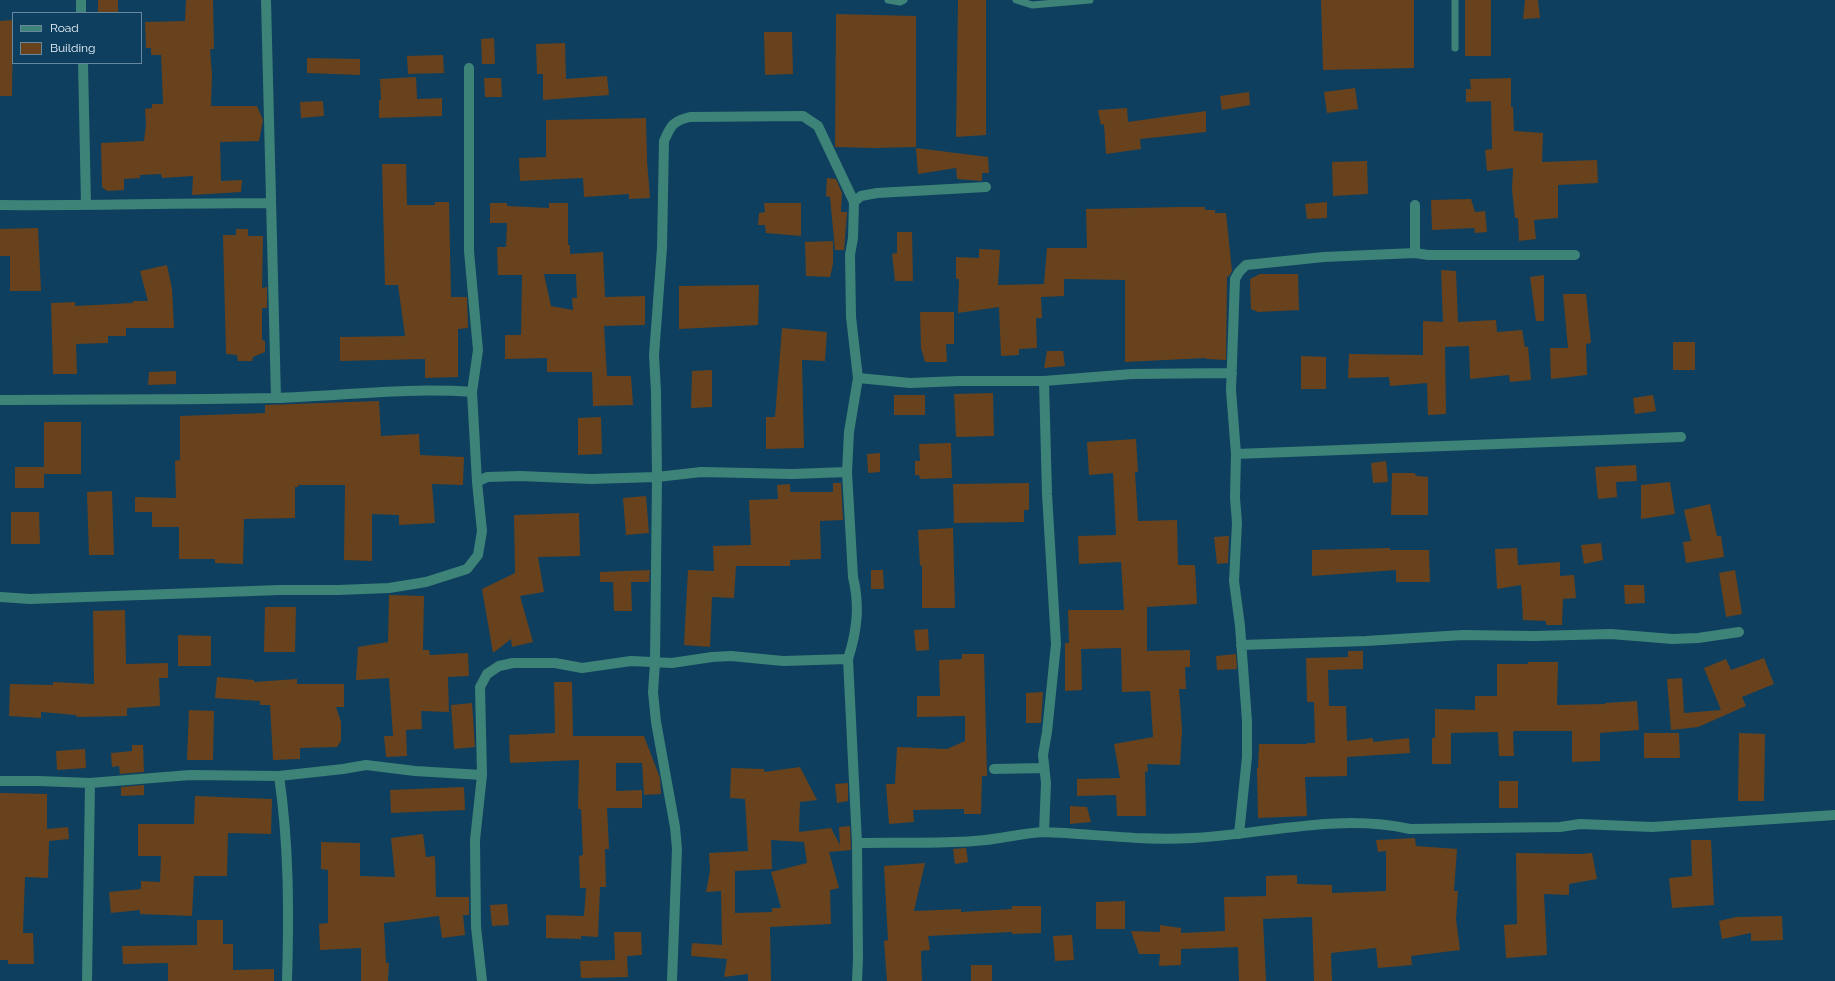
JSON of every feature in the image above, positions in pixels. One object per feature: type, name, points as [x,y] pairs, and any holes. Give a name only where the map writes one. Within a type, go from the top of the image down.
[{"type":"street","points":[[81,0],[82,12]]},
{"type":"street","points":[[266,0],[276,398]]},
{"type":"street","points":[[83,64],[86,204]]},
{"type":"street","points":[[0,597],[30,599],[272,590],[389,588],[426,582],[467,569],[478,555],[482,531],[477,482],[472,392],[478,350],[469,251],[469,68]]},
{"type":"street","points":[[672,981],[677,849],[656,722],[653,692],[655,663],[657,477],[654,355],[662,248],[663,149],[669,128],[676,121],[690,117],[803,116],[818,126],[854,202],[853,238],[850,255],[851,309],[858,378],[849,432],[847,472],[854,577],[858,609],[856,631],[848,659],[858,843],[857,981]]},
{"type":"street","points":[[854,202],[861,196],[877,193],[986,187]]},
{"type":"street","points":[[0,205],[54,206],[86,204],[271,203]]},
{"type":"street","points":[[1415,205],[1415,252]]},
{"type":"street","points":[[1239,834],[1246,757],[1247,726],[1241,644],[1234,581],[1237,523],[1235,498],[1236,454],[1231,390],[1235,279],[1239,272],[1246,265],[1324,257],[1415,252],[1428,255],[1575,255]]},
{"type":"street","points":[[858,378],[910,383],[959,381],[1044,381],[1132,374],[1232,373]]},
{"type":"street","points":[[1044,381],[1047,494],[1056,644],[1047,732],[1043,755],[1046,783],[1044,832]]},
{"type":"street","points":[[0,400],[276,398],[375,392],[442,390],[472,392]]},
{"type":"street","points":[[1236,454],[1681,437]]},
{"type":"street","points":[[477,482],[487,477],[520,476],[591,479],[657,477],[700,472],[792,474],[847,472]]},
{"type":"street","points":[[1241,644],[1366,641],[1463,635],[1611,634],[1672,639],[1698,638],[1739,632]]},
{"type":"street","points":[[482,981],[476,927],[475,840],[482,775],[480,687],[487,674],[499,666],[513,662],[555,663],[582,668],[631,661],[672,663],[712,657],[731,656],[783,661],[848,659]]},
{"type":"street","points":[[0,781],[39,780],[90,782],[190,775],[279,776],[366,765],[415,771],[482,775]]},
{"type":"street","points":[[994,769],[1044,768]]},
{"type":"street","points":[[279,776],[286,820],[288,866],[287,981]]},
{"type":"street","points":[[87,981],[90,782]]},
{"type":"street","points":[[858,843],[931,843],[976,841],[1026,832],[1164,840],[1239,834],[1315,824],[1362,823],[1391,825],[1410,829],[1560,827],[1580,824],[1652,827],[1835,815]]},
{"type":"lane","points":[[888,0],[900,2],[904,0]]},
{"type":"lane","points":[[1016,0],[1032,5],[1090,0]]},
{"type":"lane","points":[[1454,0],[1455,48]]},
{"type":"building","points":[[98,0],[118,0],[118,12],[98,12]]},
{"type":"building","points":[[186,0],[213,0],[214,49],[210,49],[212,75],[211,106],[257,106],[263,120],[259,141],[220,142],[221,181],[242,180],[241,192],[192,195],[193,176],[162,178],[161,174],[140,175],[140,178],[124,179],[124,190],[107,191],[102,187],[101,143],[144,141],[146,125],[145,109],[152,108],[152,104],[163,104],[161,55],[151,55],[151,48],[146,48],[145,22],[185,21]]},
{"type":"building","points":[[958,0],[986,0],[986,135],[956,137]]},
{"type":"building","points":[[1321,0],[1414,0],[1414,68],[1323,70]]},
{"type":"building","points":[[1465,0],[1491,0],[1491,56],[1465,56]]},
{"type":"building","points":[[1525,0],[1538,0],[1540,18],[1523,19]]},
{"type":"building","points":[[836,14],[916,16],[916,147],[835,147]]},
{"type":"building","points":[[12,20],[12,96],[0,96],[0,21]]},
{"type":"building","points":[[764,32],[792,32],[793,74],[765,75]]},
{"type":"building","points":[[494,38],[495,64],[482,64],[481,39]]},
{"type":"building","points":[[565,43],[566,79],[607,76],[609,95],[543,100],[543,74],[537,74],[536,44]]},
{"type":"building","points":[[443,55],[444,73],[408,74],[407,56]]},
{"type":"building","points":[[307,58],[360,59],[360,75],[307,73]]},
{"type":"building","points":[[416,77],[417,99],[442,98],[442,116],[379,118],[379,100],[381,100],[380,79]]},
{"type":"building","points":[[484,78],[501,78],[502,97],[485,97]]},
{"type":"building","points":[[1511,78],[1511,107],[1513,107],[1514,131],[1543,133],[1542,162],[1597,160],[1598,183],[1558,185],[1558,218],[1534,220],[1536,239],[1519,241],[1518,218],[1515,218],[1512,190],[1513,168],[1487,171],[1485,150],[1492,149],[1491,101],[1466,102],[1466,89],[1471,89],[1470,79]]},
{"type":"building","points":[[1355,88],[1358,109],[1327,113],[1324,92]]},
{"type":"building","points":[[1249,92],[1250,105],[1222,110],[1220,96]]},
{"type":"building","points":[[323,101],[324,116],[301,118],[300,102]]},
{"type":"building","points":[[1127,108],[1128,122],[1206,111],[1206,132],[1140,139],[1141,149],[1106,154],[1104,124],[1101,125],[1098,110]]},
{"type":"building","points":[[646,118],[650,198],[629,199],[629,194],[584,197],[583,178],[520,181],[519,158],[546,157],[546,120]]},
{"type":"building","points":[[916,148],[988,157],[989,173],[982,173],[982,181],[957,179],[956,168],[918,174]]},
{"type":"building","points":[[1367,161],[1368,194],[1333,196],[1332,162]]},
{"type":"building","points":[[382,164],[406,164],[407,205],[435,205],[435,202],[449,202],[451,297],[467,297],[468,328],[458,329],[458,377],[425,378],[425,359],[340,361],[340,337],[405,336],[398,285],[385,285]]},
{"type":"building","points":[[827,178],[836,179],[842,193],[841,212],[847,212],[844,250],[835,250],[830,197],[826,196]]},
{"type":"building","points":[[1471,199],[1475,212],[1485,211],[1487,232],[1475,233],[1474,228],[1432,230],[1431,200]]},
{"type":"building","points":[[1327,202],[1327,218],[1307,219],[1305,204]]},
{"type":"building","points":[[490,203],[507,203],[507,206],[549,208],[549,203],[568,203],[568,245],[570,245],[570,254],[603,252],[605,297],[645,296],[645,325],[604,326],[607,376],[631,376],[633,405],[593,406],[592,372],[547,372],[547,358],[505,359],[505,335],[521,335],[522,275],[498,275],[497,247],[506,247],[507,223],[490,223]],"holes":[[[544,274],[576,274],[577,298],[572,298],[573,310],[551,306]]]},
{"type":"building","points":[[764,203],[801,203],[801,236],[766,233],[765,225],[758,225],[759,213],[765,212]]},
{"type":"building","points":[[1205,207],[1205,210],[1215,210],[1215,213],[1226,213],[1232,271],[1227,277],[1226,360],[1206,358],[1125,362],[1125,280],[1064,279],[1064,296],[1041,297],[1042,318],[1036,318],[1037,348],[1019,349],[1019,355],[1001,356],[999,307],[958,313],[959,279],[956,279],[956,257],[979,258],[979,249],[1000,250],[998,285],[1044,284],[1047,248],[1087,248],[1086,209]]},
{"type":"building","points":[[38,228],[41,291],[10,291],[10,256],[0,256],[0,229]]},
{"type":"building","points":[[236,229],[248,229],[248,236],[263,236],[262,288],[267,287],[267,308],[262,308],[262,340],[265,341],[265,352],[253,357],[252,361],[238,361],[237,355],[226,354],[223,235],[236,235]]},
{"type":"building","points":[[897,232],[912,232],[913,281],[895,281],[892,254],[897,253]]},
{"type":"building","points":[[833,241],[833,264],[830,277],[806,276],[805,242]]},
{"type":"building","points":[[167,265],[172,289],[174,328],[126,328],[126,336],[108,336],[108,343],[76,344],[77,374],[53,374],[51,303],[75,302],[75,306],[148,301],[140,271]]},
{"type":"building","points":[[1441,270],[1456,271],[1458,322],[1496,320],[1497,332],[1522,330],[1525,347],[1528,347],[1531,380],[1510,382],[1509,375],[1470,379],[1469,346],[1445,347],[1446,414],[1428,415],[1427,383],[1390,386],[1389,377],[1348,378],[1349,354],[1423,355],[1423,321],[1443,322]]},
{"type":"building","points":[[1260,274],[1298,274],[1299,310],[1258,312],[1251,309],[1250,279]]},
{"type":"building","points":[[1544,275],[1544,321],[1536,321],[1530,277]]},
{"type":"building","points":[[759,285],[758,325],[679,329],[679,286]]},
{"type":"building","points":[[1563,294],[1586,294],[1591,343],[1586,344],[1587,375],[1551,379],[1550,348],[1568,348]]},
{"type":"building","points":[[920,312],[954,312],[954,344],[946,344],[947,362],[925,362],[921,348]]},
{"type":"building","points":[[782,328],[827,332],[825,361],[802,360],[804,448],[766,449],[766,417],[775,417]]},
{"type":"building","points":[[1673,342],[1695,342],[1695,370],[1673,370]]},
{"type":"building","points":[[1047,351],[1063,351],[1065,366],[1044,368]]},
{"type":"building","points":[[1301,356],[1326,357],[1326,389],[1301,389]]},
{"type":"building","points":[[712,370],[712,407],[691,408],[692,371]]},
{"type":"building","points":[[176,371],[176,384],[148,385],[149,372]]},
{"type":"building","points":[[993,393],[994,436],[956,437],[954,394]]},
{"type":"building","points":[[894,395],[925,395],[925,415],[894,415]]},
{"type":"building","points":[[1653,395],[1656,411],[1635,414],[1633,398]]},
{"type":"building","points":[[379,401],[381,436],[419,434],[420,455],[464,457],[463,485],[432,484],[435,523],[399,525],[399,515],[372,514],[372,561],[344,560],[345,485],[298,485],[298,487],[295,487],[295,518],[244,519],[243,564],[215,563],[215,559],[179,559],[179,527],[152,527],[152,512],[135,512],[135,497],[176,498],[175,461],[180,460],[180,416],[265,413],[265,405]]},
{"type":"building","points":[[601,417],[602,454],[578,455],[578,418]]},
{"type":"building","points":[[44,422],[81,422],[81,474],[44,474],[44,488],[15,488],[15,467],[44,467]]},
{"type":"building","points":[[1136,439],[1138,472],[1135,472],[1138,521],[1177,520],[1178,565],[1195,565],[1197,604],[1147,607],[1147,651],[1190,650],[1190,667],[1185,667],[1186,689],[1179,689],[1182,730],[1180,765],[1147,764],[1148,771],[1145,772],[1146,816],[1117,816],[1116,795],[1077,796],[1077,779],[1120,778],[1114,744],[1153,737],[1150,691],[1122,692],[1121,648],[1081,649],[1082,690],[1065,691],[1065,643],[1069,643],[1068,610],[1124,610],[1121,562],[1079,564],[1078,536],[1116,535],[1113,473],[1089,475],[1087,442]]},
{"type":"building","points":[[951,443],[952,478],[920,479],[919,475],[915,475],[915,461],[920,461],[919,444]]},
{"type":"building","points":[[880,453],[880,472],[868,473],[867,454]]},
{"type":"building","points":[[1386,461],[1388,482],[1373,483],[1371,463]]},
{"type":"building","points":[[1636,465],[1637,481],[1616,482],[1617,497],[1598,499],[1595,467]]},
{"type":"building","points":[[1392,473],[1414,473],[1417,476],[1428,477],[1428,515],[1391,515]]},
{"type":"building","points":[[1670,482],[1675,514],[1641,519],[1641,485]]},
{"type":"building","points":[[833,483],[841,483],[843,520],[820,521],[821,559],[790,560],[790,566],[736,566],[734,598],[712,597],[710,647],[684,645],[688,570],[714,571],[713,546],[751,545],[749,500],[778,499],[777,485],[790,484],[790,492],[833,492]]},
{"type":"building","points":[[1029,483],[1029,510],[1024,510],[1024,522],[954,523],[953,484]]},
{"type":"building","points":[[112,491],[114,555],[89,555],[87,492]]},
{"type":"building","points":[[646,496],[649,533],[626,535],[623,498]]},
{"type":"building","points":[[1710,504],[1717,536],[1721,536],[1724,557],[1686,563],[1683,542],[1691,541],[1684,510]]},
{"type":"building","points":[[11,512],[39,512],[40,544],[11,544]]},
{"type":"building","points":[[579,513],[580,556],[538,557],[544,592],[520,596],[533,642],[512,647],[511,639],[493,653],[482,589],[515,573],[514,515]]},
{"type":"building","points":[[953,528],[955,608],[922,608],[922,565],[920,566],[918,530]]},
{"type":"building","points":[[1229,536],[1228,563],[1217,564],[1214,537]]},
{"type":"building","points":[[1601,543],[1603,560],[1584,564],[1581,545]]},
{"type":"building","points":[[1390,548],[1390,550],[1429,550],[1430,582],[1396,582],[1396,570],[1312,576],[1312,550]]},
{"type":"building","points":[[1517,548],[1518,565],[1560,562],[1560,576],[1574,575],[1576,598],[1563,599],[1562,625],[1546,625],[1546,621],[1523,620],[1521,585],[1497,589],[1495,549]]},
{"type":"building","points":[[650,570],[649,582],[631,582],[632,611],[614,611],[613,582],[600,582],[600,572]]},
{"type":"building","points":[[871,570],[883,570],[884,589],[871,589]]},
{"type":"building","points":[[1735,570],[1742,614],[1726,617],[1719,573]]},
{"type":"building","points":[[1624,585],[1644,585],[1645,603],[1625,604]]},
{"type":"building","points":[[389,595],[424,596],[423,650],[429,650],[430,655],[468,653],[469,676],[448,677],[449,712],[421,711],[422,729],[406,730],[407,756],[386,757],[384,736],[393,736],[389,678],[356,680],[358,647],[388,642]]},
{"type":"building","points":[[265,607],[296,607],[295,652],[264,652]]},
{"type":"building","points":[[125,610],[126,664],[168,663],[168,678],[159,678],[160,706],[127,708],[127,716],[77,717],[76,715],[41,712],[41,718],[9,716],[10,684],[53,685],[53,682],[94,684],[93,611]]},
{"type":"building","points":[[928,629],[929,650],[916,651],[914,630]]},
{"type":"building","points":[[178,635],[211,636],[211,666],[178,666]]},
{"type":"building","points":[[1348,651],[1363,651],[1363,669],[1328,670],[1329,706],[1346,706],[1347,741],[1373,738],[1373,742],[1409,738],[1410,753],[1347,757],[1347,776],[1305,777],[1307,816],[1258,818],[1257,768],[1259,744],[1315,743],[1314,702],[1307,702],[1306,658],[1348,657]]},
{"type":"building","points":[[962,654],[984,654],[987,776],[982,776],[981,814],[964,814],[964,809],[913,810],[914,822],[889,824],[886,784],[895,784],[897,747],[947,749],[965,741],[965,716],[917,717],[917,696],[940,696],[939,660],[962,659]]},
{"type":"building","points":[[1236,654],[1237,669],[1217,670],[1216,656]]},
{"type":"building","points":[[1764,658],[1774,684],[1742,697],[1746,706],[1698,727],[1671,730],[1667,679],[1682,678],[1684,713],[1721,710],[1704,668],[1726,659],[1731,670]]},
{"type":"building","points":[[1528,662],[1558,662],[1557,705],[1605,704],[1637,701],[1639,730],[1600,733],[1600,761],[1572,762],[1572,731],[1515,731],[1513,732],[1514,756],[1499,756],[1498,732],[1451,733],[1451,764],[1432,764],[1432,738],[1435,738],[1435,709],[1475,710],[1475,696],[1497,696],[1497,664],[1528,664]]},
{"type":"building","points":[[217,677],[254,680],[254,682],[297,679],[297,684],[344,684],[344,707],[336,707],[341,722],[341,741],[337,747],[300,748],[300,759],[273,760],[270,705],[260,705],[260,701],[215,698]]},
{"type":"building","points":[[554,682],[572,682],[573,736],[644,736],[660,778],[661,794],[644,795],[642,763],[616,763],[616,791],[642,790],[642,808],[607,808],[609,849],[605,849],[606,887],[600,887],[598,937],[581,936],[581,939],[546,938],[546,915],[584,916],[586,888],[580,888],[579,856],[583,855],[581,809],[578,809],[579,760],[510,763],[509,735],[555,733]]},
{"type":"building","points":[[1043,692],[1041,723],[1026,723],[1026,693]]},
{"type":"building","points":[[472,703],[475,747],[454,749],[451,705]]},
{"type":"building","points":[[189,710],[214,711],[213,760],[187,760]]},
{"type":"building","points":[[1644,733],[1679,733],[1680,758],[1644,758]]},
{"type":"building","points":[[1739,733],[1765,734],[1764,801],[1738,801]]},
{"type":"building","points":[[132,745],[143,745],[144,772],[120,774],[119,766],[112,767],[111,753],[132,751]]},
{"type":"building","points":[[85,749],[86,768],[57,770],[56,751]]},
{"type":"building","points":[[800,767],[817,800],[800,802],[799,832],[831,828],[840,845],[839,827],[850,826],[851,850],[829,852],[839,888],[830,890],[831,924],[770,927],[771,981],[748,981],[748,974],[724,977],[727,959],[691,956],[692,943],[722,945],[721,891],[706,892],[710,871],[709,853],[748,851],[745,799],[730,798],[731,768],[764,769],[764,772]],"holes":[[[771,840],[804,842],[807,863],[771,872],[781,908],[772,908],[772,912],[735,913],[735,871],[772,869]]]},
{"type":"building","points":[[1499,781],[1518,781],[1518,808],[1499,808]]},
{"type":"building","points":[[848,783],[848,801],[837,803],[835,784]]},
{"type":"building","points":[[144,785],[144,795],[121,796],[121,787]]},
{"type":"building","points":[[464,787],[465,810],[391,813],[390,790]]},
{"type":"building","points":[[0,793],[47,794],[47,829],[68,827],[69,839],[49,841],[48,878],[25,877],[23,933],[33,933],[34,964],[8,964],[8,960],[0,960]]},
{"type":"building","points":[[195,796],[272,799],[271,834],[228,833],[227,876],[194,876],[192,916],[140,914],[140,910],[111,913],[109,892],[141,889],[141,881],[160,882],[161,856],[138,856],[138,824],[194,824]]},
{"type":"building","points":[[1070,806],[1087,807],[1091,822],[1070,824]]},
{"type":"building","points":[[423,834],[426,857],[435,856],[436,897],[469,897],[469,915],[463,915],[465,935],[442,938],[439,916],[384,923],[386,963],[389,963],[388,981],[361,981],[361,948],[320,950],[319,924],[328,923],[328,870],[321,869],[321,842],[360,843],[360,876],[395,877],[391,838]]},
{"type":"building","points":[[1415,838],[1416,846],[1457,849],[1454,891],[1458,891],[1456,919],[1460,950],[1411,956],[1412,965],[1378,968],[1376,948],[1331,953],[1332,981],[1314,981],[1312,917],[1263,919],[1266,981],[1239,981],[1238,947],[1181,949],[1181,965],[1159,966],[1160,954],[1139,954],[1131,931],[1160,932],[1160,925],[1181,928],[1181,933],[1225,931],[1224,897],[1266,896],[1266,876],[1297,875],[1297,884],[1332,885],[1332,893],[1386,891],[1386,851],[1378,852],[1376,840]]},
{"type":"building","points":[[1691,840],[1711,840],[1714,905],[1672,908],[1669,878],[1692,876]]},
{"type":"building","points":[[966,848],[968,862],[955,864],[953,849]]},
{"type":"building","points":[[1516,853],[1592,853],[1597,879],[1569,884],[1569,895],[1544,894],[1547,955],[1506,958],[1504,925],[1517,924]]},
{"type":"building","points":[[925,863],[914,911],[961,909],[961,912],[1012,909],[1012,906],[1041,906],[1041,933],[1012,934],[1012,932],[928,936],[930,950],[921,951],[922,981],[887,981],[884,941],[888,940],[884,866]]},
{"type":"building","points":[[1125,901],[1125,929],[1096,929],[1096,902]]},
{"type":"building","points":[[507,904],[509,925],[492,926],[490,905]]},
{"type":"building","points":[[1782,916],[1783,940],[1751,941],[1751,933],[1722,939],[1719,921],[1736,917]]},
{"type":"building","points":[[197,920],[223,920],[223,944],[233,944],[233,970],[274,969],[274,981],[168,981],[168,963],[123,964],[122,946],[197,945]]},
{"type":"building","points":[[614,932],[641,932],[642,955],[627,956],[628,977],[581,978],[580,961],[615,960]]},
{"type":"building","points":[[1072,935],[1074,960],[1055,961],[1053,936]]},
{"type":"building","points":[[971,965],[992,965],[992,981],[971,981]]}]
